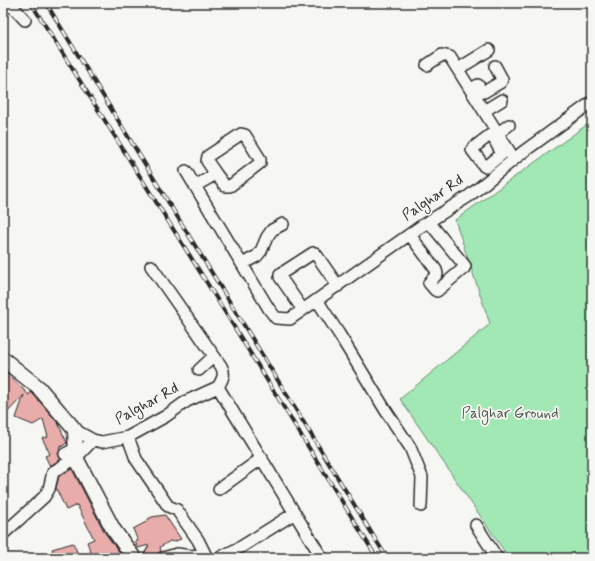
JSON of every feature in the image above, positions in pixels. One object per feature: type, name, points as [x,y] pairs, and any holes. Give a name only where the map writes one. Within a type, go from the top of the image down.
[{"type":"main road","name":"Palghar Rd","points":[[3,359],[39,388],[75,430]]},
{"type":"main road","points":[[75,430],[72,454],[113,530],[134,558]]},
{"type":"street","points":[[3,4],[14,8],[25,20]]},
{"type":"street","points":[[458,69],[489,50]]},
{"type":"street","points":[[427,65],[442,55],[446,55],[450,57],[458,69],[482,92],[501,82],[502,79],[495,66]]},
{"type":"street","points":[[474,84],[495,135],[514,159]]},
{"type":"street","points":[[484,111],[502,100]]},
{"type":"street","name":"Palghar Rd","points":[[242,264],[276,318],[290,319],[410,235],[469,196],[514,159],[592,102]]},
{"type":"street","points":[[495,135],[509,125]]},
{"type":"street","points":[[241,134],[245,135],[260,159],[260,163],[230,186],[225,186],[216,174],[207,160],[208,156],[241,134]]},
{"type":"street","points":[[186,171],[242,264],[256,256],[261,251],[272,230],[283,224]]},
{"type":"street","points":[[195,186],[216,174]]},
{"type":"street","points":[[410,235],[436,270],[437,274],[429,283],[435,290],[438,291],[465,266],[429,222]]},
{"type":"street","points":[[303,310],[280,277],[280,274],[315,253],[338,286]]},
{"type":"street","points":[[151,266],[223,369],[223,377],[218,387],[322,558]]},
{"type":"street","points":[[317,300],[340,334],[386,411],[410,447],[422,477],[421,506]]},
{"type":"street","points":[[199,370],[214,356]]},
{"type":"street","name":"Palghar Rd","points":[[75,430],[93,440],[102,442],[128,437],[166,416],[187,401],[218,387]]},
{"type":"street","points":[[128,437],[136,459],[168,506],[177,510],[198,540],[206,556],[177,554],[163,558]]},
{"type":"street","points":[[3,534],[44,497],[49,489],[53,472],[72,454],[93,440]]},
{"type":"street","points":[[219,488],[262,458]]},
{"type":"street","points":[[218,558],[242,547],[295,513]]},
{"type":"street","points":[[476,525],[497,558]]},
{"type":"green space","name":"Palghar Ground","points":[[592,121],[592,558],[509,558],[400,399],[490,324],[455,220]]},
{"type":"building","points":[[3,370],[29,395],[31,392],[58,423],[67,443],[59,448],[60,450],[58,454],[61,459],[50,466],[45,456],[50,454],[42,438],[48,437],[43,419],[33,425],[16,418],[24,395],[3,417]]},
{"type":"building","points":[[72,469],[105,533],[124,558],[93,558],[87,542],[94,539],[77,505],[66,510],[56,488],[59,476]]},
{"type":"building","points":[[165,515],[181,539],[173,542],[170,541],[160,547],[161,551],[158,553],[156,558],[142,558],[149,545],[138,548],[135,542],[138,541],[133,529],[148,521],[148,519],[152,517]]},
{"type":"building","points":[[73,543],[80,558],[55,558],[52,549]]},
{"type":"railway","points":[[31,3],[207,283],[377,558]]},
{"type":"railway","points":[[46,3],[387,558]]}]
